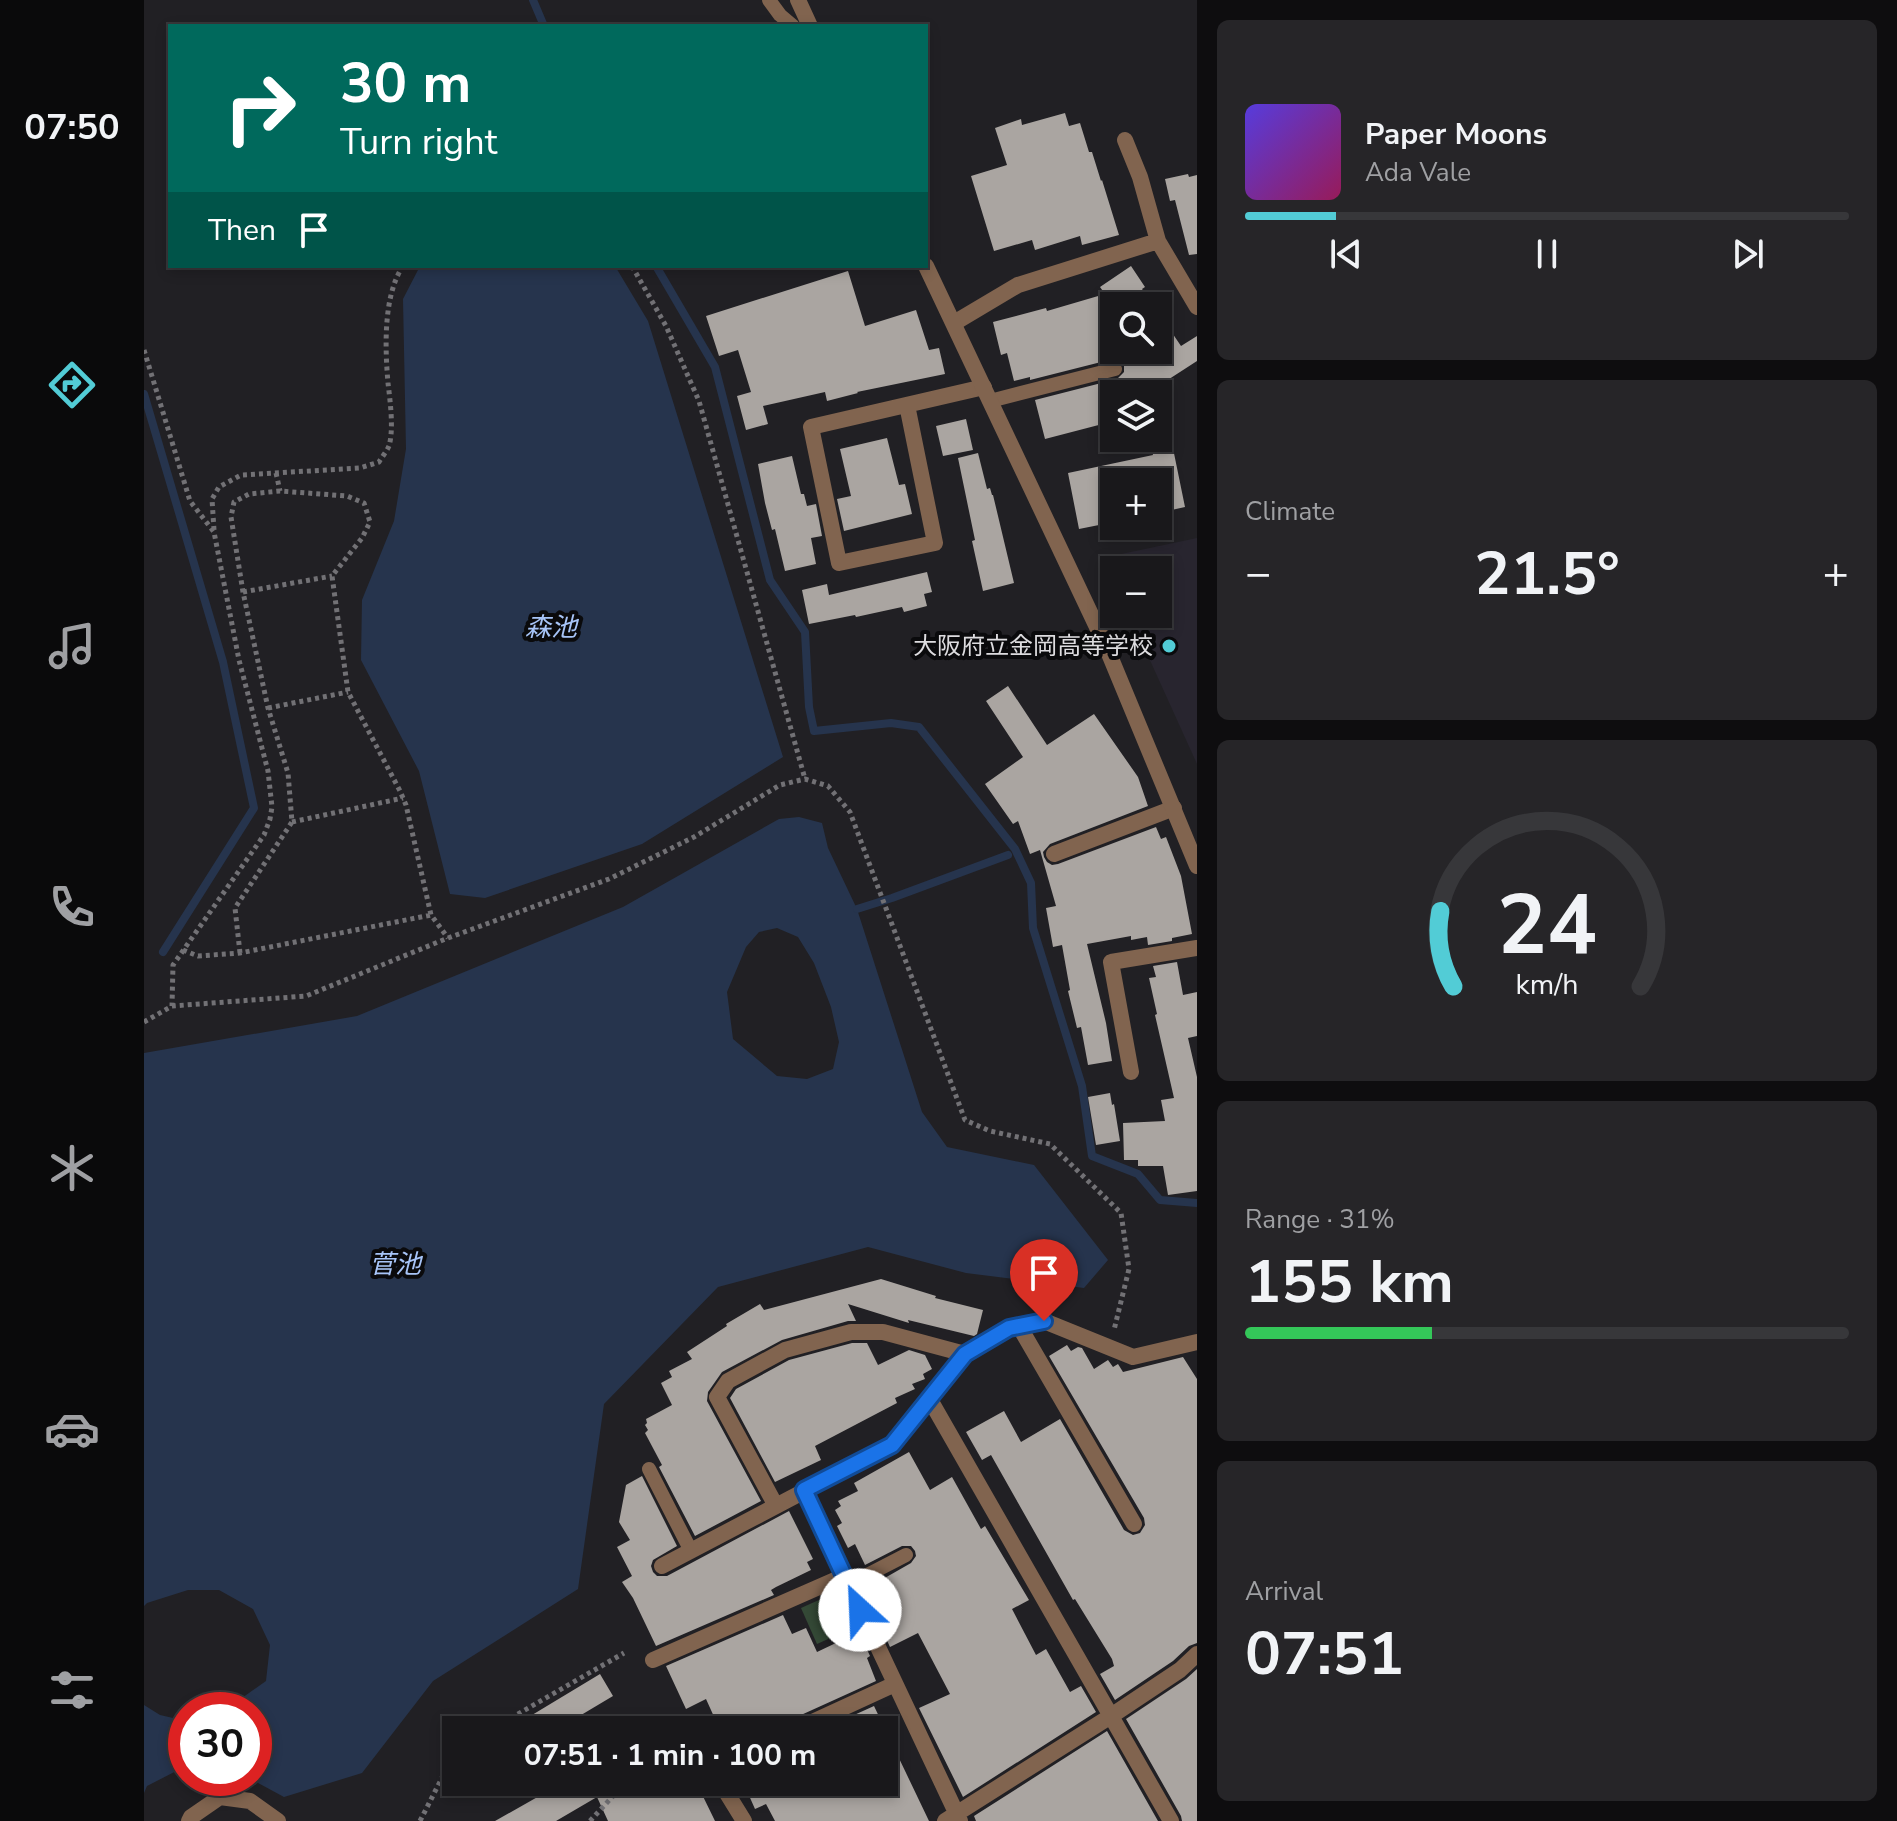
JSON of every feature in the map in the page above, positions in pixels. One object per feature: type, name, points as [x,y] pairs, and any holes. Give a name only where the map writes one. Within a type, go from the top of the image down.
[{"type":"street","points":[[798,0],[809,24]]},
{"type":"street","points":[[1125,140],[1140,177],[1158,241],[1197,307]]},
{"type":"street","points":[[954,323],[1018,285],[1158,241]]},
{"type":"street","points":[[927,268],[1105,644],[1196,863]]},
{"type":"street","points":[[907,405],[935,543],[839,563],[811,427],[907,405],[987,394]]},
{"type":"street","points":[[1054,854],[1174,808]]},
{"type":"street","points":[[1131,1072],[1111,962],[1197,948]]},
{"type":"street","points":[[662,1566],[892,1445],[965,1354],[1009,1328],[1044,1321],[1133,1357],[1195,1346]]},
{"type":"street","points":[[1019,1326],[1134,1524]]},
{"type":"street","points":[[776,1506],[717,1397],[728,1381],[785,1350],[851,1332],[883,1332],[965,1354]]},
{"type":"street","points":[[929,1398],[1171,1821]]},
{"type":"street","points":[[804,1490],[954,1819],[1180,1670],[1197,1654]]},
{"type":"street","points":[[653,1660],[846,1580]]},
{"type":"street","points":[[825,1716],[895,1684]]},
{"type":"street","points":[[729,1796],[744,1821]]},
{"type":"street","points":[[189,1821],[220,1797],[250,1801],[278,1821]]},
{"type":"lane","points":[[769,0],[791,24]]},
{"type":"lane","points":[[987,394],[1115,369]]},
{"type":"lane","points":[[649,1469],[691,1551]]},
{"type":"lane","points":[[846,1580],[906,1555]]},
{"type":"path","points":[[172,1006],[173,965],[264,835],[272,807],[268,771],[239,660],[214,532],[212,499],[219,487],[241,475],[360,468],[379,462],[389,446],[387,327],[390,299],[402,268]]},
{"type":"path","points":[[633,268],[666,326],[699,401],[805,779]]},
{"type":"path","points":[[144,350],[190,501],[214,532]]},
{"type":"path","points":[[276,473],[280,491]]},
{"type":"path","points":[[240,953],[235,908],[292,822],[288,773],[268,708],[243,592],[231,517],[234,502],[249,494],[280,491],[347,496],[364,503],[370,522],[362,538],[332,576],[243,592]]},
{"type":"path","points":[[332,576],[348,692],[403,798],[431,915],[448,938]]},
{"type":"path","points":[[268,708],[348,692]]},
{"type":"path","points":[[144,1022],[172,1006],[306,996],[448,938],[609,879],[694,837],[780,785],[805,779],[828,786],[850,812],[965,1120],[990,1131],[1050,1144],[1121,1213],[1129,1269],[1108,1346]]},
{"type":"path","points":[[292,822],[403,798]]},
{"type":"path","points":[[183,950],[198,956],[240,953],[431,915]]},
{"type":"path","points":[[514,1716],[624,1653]]},
{"type":"path","points":[[420,1821],[442,1778]]},
{"type":"path","points":[[590,1821],[613,1796]]},
{"type":"shaded area","name":"大阪府立金岡高等学校","points":[[1197,538],[1197,764],[1135,628],[1172,628],[1172,556],[1112,556]]},
{"type":"green space","points":[[830,1595],[842,1600],[855,1627],[817,1644],[801,1608]]},
{"type":"water","name":"森池","points":[[616,268],[648,321],[783,757],[642,844],[485,898],[450,894],[419,771],[361,660],[362,600],[394,521],[406,449],[403,299],[418,270]]},
{"type":"water","name":"菅池","points":[[799,817],[822,823],[828,848],[857,909],[922,1112],[947,1147],[1034,1165],[1108,1260],[1084,1288],[966,1273],[868,1247],[718,1287],[604,1404],[578,1589],[433,1681],[362,1773],[284,1797],[272,1790],[272,1692],[250,1692],[266,1681],[270,1645],[253,1609],[219,1590],[188,1590],[144,1606],[144,1053],[357,1016],[623,907],[779,819]],"holes":[[[777,928],[798,937],[814,963],[831,1007],[839,1042],[833,1069],[807,1079],[777,1076],[733,1039],[727,992],[746,947],[759,932]]]},
{"type":"water","points":[[144,1705],[168,1717],[168,1775],[147,1786],[144,1793]]},
{"type":"building","points":[[1065,113],[1069,126],[1080,123],[1119,235],[1082,245],[1080,236],[1035,250],[1032,240],[994,251],[971,176],[1007,165],[995,128],[1021,119],[1022,125]]},
{"type":"building","points":[[1188,174],[1189,177],[1197,175],[1197,254],[1189,255],[1175,200],[1170,201],[1165,179]]},
{"type":"building","points":[[1131,266],[1145,287],[1142,289],[1144,292],[1104,292],[1100,287]]},
{"type":"building","points":[[848,271],[865,326],[916,310],[929,350],[939,348],[945,374],[827,401],[825,392],[763,406],[768,424],[746,430],[737,396],[751,392],[738,350],[719,356],[706,316]]},
{"type":"building","points":[[1100,295],[1100,362],[1030,380],[1030,377],[1014,381],[1007,353],[1001,355],[993,322],[1046,308],[1047,311]]},
{"type":"building","points":[[1172,333],[1181,346],[1197,336],[1197,361],[1168,380],[1113,380],[1124,372],[1122,364],[1172,364]]},
{"type":"building","points":[[1100,383],[1100,425],[1045,439],[1035,400]]},
{"type":"building","points":[[966,419],[973,450],[943,456],[936,426]]},
{"type":"building","points":[[887,438],[899,485],[905,484],[912,514],[844,531],[837,499],[851,496],[840,449]]},
{"type":"building","points":[[1172,444],[1185,507],[1172,510],[1172,468],[1100,468],[1100,525],[1079,529],[1068,473],[1153,455],[1152,452],[1172,452]]},
{"type":"building","points":[[978,453],[987,489],[990,488],[993,495],[1014,583],[983,591],[958,458]]},
{"type":"building","points":[[792,456],[807,506],[816,504],[822,536],[811,538],[816,564],[785,571],[765,503],[758,464]]},
{"type":"building","points":[[927,572],[932,592],[924,594],[927,606],[904,612],[902,607],[809,624],[802,590],[827,584],[829,595]]},
{"type":"building","points":[[1008,686],[1047,745],[1094,714],[1138,777],[1148,806],[1050,844],[1043,852],[1047,862],[1058,864],[1156,827],[1161,839],[1166,837],[1181,876],[1192,934],[1148,945],[1147,937],[1131,940],[1131,936],[1087,944],[1112,1061],[1088,1065],[1081,1027],[1077,1028],[1068,991],[1062,945],[1053,947],[1046,908],[1056,906],[1040,850],[1030,854],[1018,821],[1013,824],[985,784],[1023,757],[986,701]]},
{"type":"building","points":[[1177,962],[1183,995],[1197,992],[1197,1036],[1188,1038],[1197,1077],[1197,1191],[1168,1195],[1163,1166],[1138,1166],[1138,1160],[1124,1160],[1123,1123],[1165,1121],[1161,1100],[1174,1098],[1149,978],[1156,977],[1153,966]]},
{"type":"building","points":[[1110,1093],[1120,1141],[1096,1145],[1088,1097]]},
{"type":"building","points":[[881,1279],[935,1298],[983,1310],[977,1334],[974,1336],[908,1320],[909,1323],[848,1304],[856,1321],[782,1340],[722,1372],[708,1392],[707,1401],[761,1501],[695,1536],[645,1433],[648,1430],[646,1419],[672,1405],[661,1383],[672,1377],[669,1371],[692,1359],[687,1352],[760,1304],[764,1310]]},
{"type":"building","points":[[852,1343],[867,1343],[878,1365],[909,1350],[925,1355],[932,1369],[923,1374],[925,1379],[912,1384],[915,1389],[895,1398],[897,1403],[815,1446],[821,1460],[775,1482],[730,1398],[736,1389],[789,1360]]},
{"type":"building","points":[[1067,1345],[1071,1351],[1082,1348],[1094,1369],[1108,1360],[1113,1367],[1118,1364],[1123,1372],[1183,1357],[1197,1379],[1197,1643],[1115,1700],[1100,1674],[1114,1666],[1112,1659],[1073,1600],[991,1455],[982,1460],[966,1432],[1004,1411],[1021,1442],[1060,1419],[1124,1530],[1133,1535],[1140,1533],[1145,1525],[1144,1518],[1049,1356]]},
{"type":"building","points":[[909,1452],[930,1490],[952,1477],[981,1529],[985,1526],[1029,1600],[1012,1609],[1036,1655],[1046,1649],[1070,1692],[1081,1686],[1096,1712],[963,1797],[919,1708],[950,1694],[918,1633],[890,1647],[879,1623],[885,1620],[869,1587],[911,1563],[916,1556],[915,1551],[911,1546],[902,1546],[865,1565],[855,1544],[848,1548],[837,1526],[842,1523],[835,1510],[841,1506],[838,1501],[858,1491],[854,1483]]},
{"type":"building","points":[[642,1476],[677,1546],[653,1560],[651,1566],[657,1576],[667,1576],[789,1511],[813,1559],[807,1562],[811,1570],[771,1590],[774,1595],[656,1646],[622,1582],[632,1576],[617,1547],[630,1540],[619,1522],[626,1485]]},
{"type":"building","points":[[783,1615],[792,1634],[806,1628],[817,1652],[859,1632],[870,1656],[867,1658],[876,1681],[799,1716],[714,1716],[706,1699],[686,1709],[666,1666]]},
{"type":"building","points":[[1197,1669],[1197,1821],[1182,1821],[1126,1719]]},
{"type":"building","points":[[600,1674],[613,1696],[579,1716],[530,1716]]},
{"type":"building","points":[[874,1706],[879,1716],[852,1716]]},
{"type":"building","points":[[1107,1731],[1158,1821],[976,1821],[974,1816]]},
{"type":"building","points":[[898,1756],[929,1821],[775,1821],[766,1804],[755,1809],[749,1796],[898,1796]]},
{"type":"building","points":[[539,1796],[547,1796],[703,1796],[715,1821],[608,1821],[597,1797],[556,1821],[495,1821]]},
{"type":"waterway","points":[[533,0],[543,24]]},
{"type":"waterway","points":[[657,268],[715,367],[770,580],[805,632],[809,707],[814,731],[891,723],[919,727],[1015,849],[1031,883],[1033,928],[1082,1086],[1092,1156],[1138,1174],[1160,1200],[1197,1203]]},
{"type":"waterway","points":[[144,394],[223,662],[254,808],[163,952]]},
{"type":"waterway","points":[[857,909],[1008,855]]},
{"type":"place","name":"大阪府立金岡高等学校","points":[[1169,646]]},
{"type":"route","points":[[860,1610],[804,1490],[892,1445],[965,1354],[1009,1328],[1044,1321]]}]
